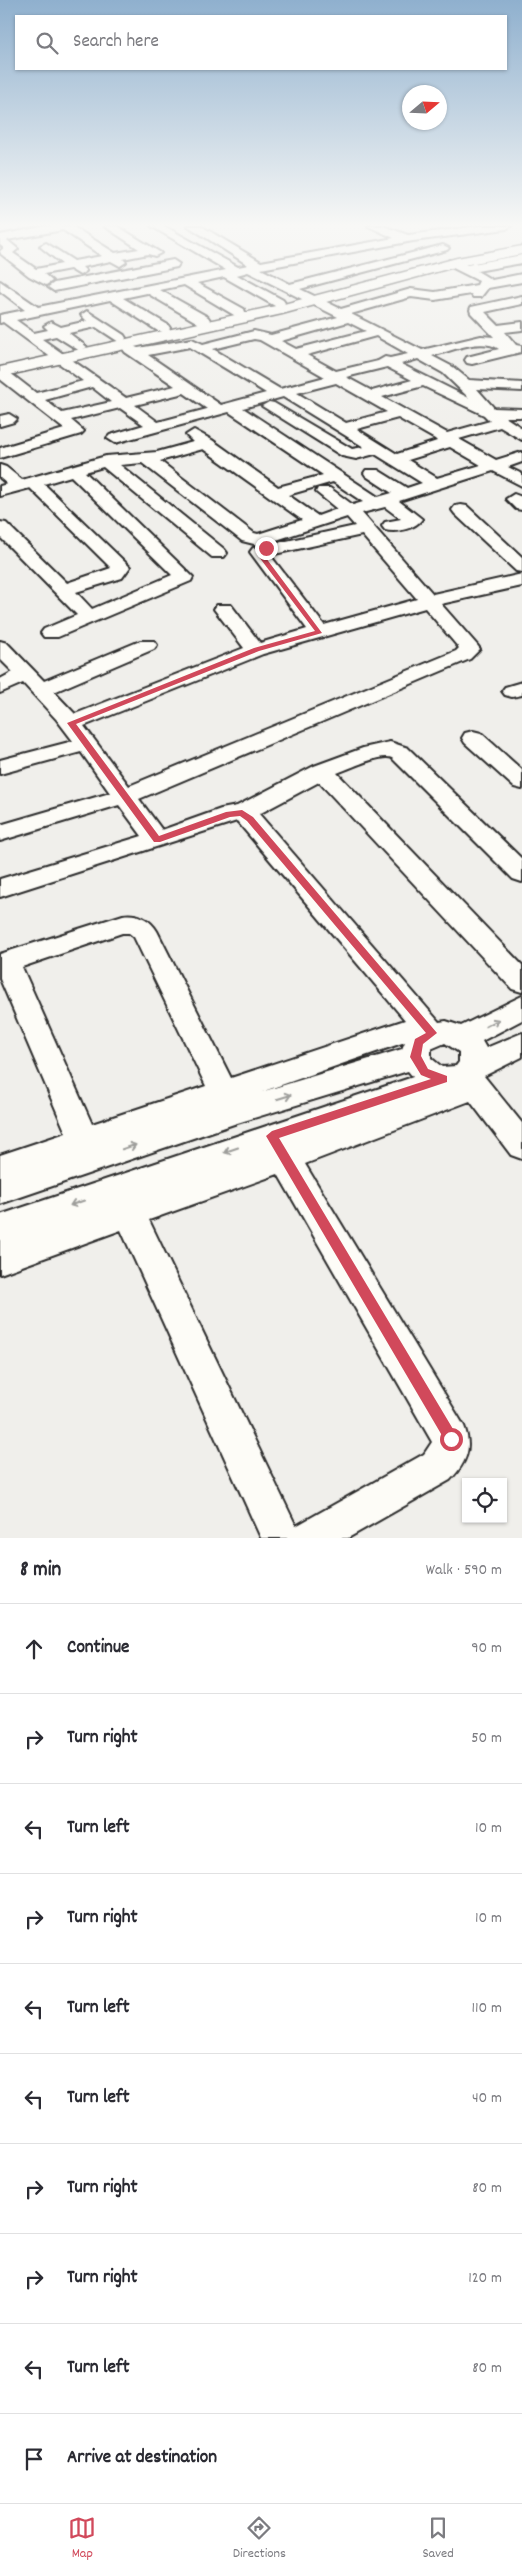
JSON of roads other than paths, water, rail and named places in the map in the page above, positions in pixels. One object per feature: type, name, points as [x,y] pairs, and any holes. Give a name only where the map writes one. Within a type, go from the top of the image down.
[{"type":"main road","points":[[310,299],[315,298]]},
{"type":"main road","points":[[0,365],[126,345],[315,298]]},
{"type":"main road","points":[[0,372],[80,346],[126,345],[163,328],[203,320],[241,305],[259,311]]},
{"type":"street","points":[[16,298],[80,346]]},
{"type":"street","points":[[67,298],[126,345],[187,388],[225,408],[336,476],[413,519],[410,522],[391,526]]},
{"type":"street","points":[[4,315],[34,312],[104,298]]},
{"type":"street","points":[[116,298],[163,328]]},
{"type":"street","points":[[169,298],[203,320]]},
{"type":"street","points":[[227,298],[241,305]]},
{"type":"street","points":[[272,298],[314,328]]},
{"type":"street","points":[[269,340],[314,328],[399,298]]},
{"type":"street","points":[[504,298],[476,310],[507,342]]},
{"type":"street","points":[[310,299],[419,353],[454,374],[494,416]]},
{"type":"street","points":[[259,311],[288,335]]},
{"type":"street","points":[[4,315],[156,427]]},
{"type":"street","points":[[507,342],[522,316]]},
{"type":"street","points":[[32,337],[98,323]]},
{"type":"street","points":[[115,438],[225,408],[278,397],[383,362],[419,353],[481,340],[507,342],[522,326]]},
{"type":"street","points":[[294,354],[378,332]]},
{"type":"street","points":[[202,348],[254,335],[269,340],[522,481]]},
{"type":"street","points":[[472,360],[522,336]]},
{"type":"street","points":[[340,342],[494,416],[522,436]]},
{"type":"street","points":[[126,345],[187,343],[202,348],[278,397],[351,432],[440,484],[466,505],[522,567]]},
{"type":"street","points":[[0,372],[76,431],[0,453]]},
{"type":"street","points":[[370,396],[424,381]]},
{"type":"street","points":[[34,398],[95,382]]},
{"type":"street","points":[[465,384],[522,387]]},
{"type":"street","points":[[60,418],[187,388]]},
{"type":"street","points":[[278,397],[328,441],[352,454],[377,448]]},
{"type":"street","points":[[396,459],[447,440],[494,416],[522,413]]},
{"type":"street","points":[[328,441],[405,416]]},
{"type":"street","points":[[176,421],[317,523]]},
{"type":"street","points":[[47,440],[73,461],[184,577],[51,633]]},
{"type":"street","points":[[0,491],[26,484],[73,461],[106,461],[158,457],[206,444]]},
{"type":"street","points":[[145,458],[253,539],[261,540],[522,457]]},
{"type":"street","points":[[106,461],[218,553]]},
{"type":"street","points":[[0,470],[26,484],[121,567],[116,574],[63,590]]},
{"type":"street","points":[[372,473],[406,495]]},
{"type":"street","points":[[274,493],[336,476]]},
{"type":"street","points":[[0,833],[125,796],[464,655],[470,649],[352,512],[324,492]]},
{"type":"street","points":[[0,527],[90,617]]},
{"type":"street","points":[[319,632],[259,552],[366,529]]},
{"type":"street","points":[[71,723],[256,650],[428,601],[522,580]]},
{"type":"street","points":[[224,609],[256,650]]},
{"type":"street","points":[[42,690],[147,645]]},
{"type":"street","points":[[0,646],[71,723],[157,840]]},
{"type":"street","points":[[0,688],[26,674]]},
{"type":"street","points":[[473,738],[522,782]]},
{"type":"street","points":[[0,767],[87,744]]},
{"type":"street","points":[[0,888],[157,840],[229,814],[242,813],[322,771],[371,752],[390,749],[400,753],[522,872]]},
{"type":"street","points":[[322,771],[522,982]]},
{"type":"street","points":[[242,813],[250,819],[429,1029]]},
{"type":"street","points":[[88,1149],[3,963],[119,925],[130,922],[138,925],[144,931],[229,1102]]},
{"type":"street","points":[[462,1039],[522,1007]]},
{"type":"street","points":[[429,1029],[419,1042],[415,1057],[425,1072],[464,1077],[522,1146]]},
{"type":"street","points":[[0,1168],[88,1149],[229,1102],[429,1029],[446,1032],[467,1042],[474,1054],[464,1077]]},
{"type":"street","points":[[0,1259],[124,1201],[278,1147],[464,1077],[522,1044]]},
{"type":"street","points":[[229,1102],[415,1057]]},
{"type":"street","points":[[278,1147],[451,1439],[450,1453],[437,1467],[310,1538]]},
{"type":"street","points":[[0,1190],[88,1149]]},
{"type":"street","points":[[0,1230],[124,1201]]},
{"type":"street","points":[[124,1201],[281,1538]]}]
